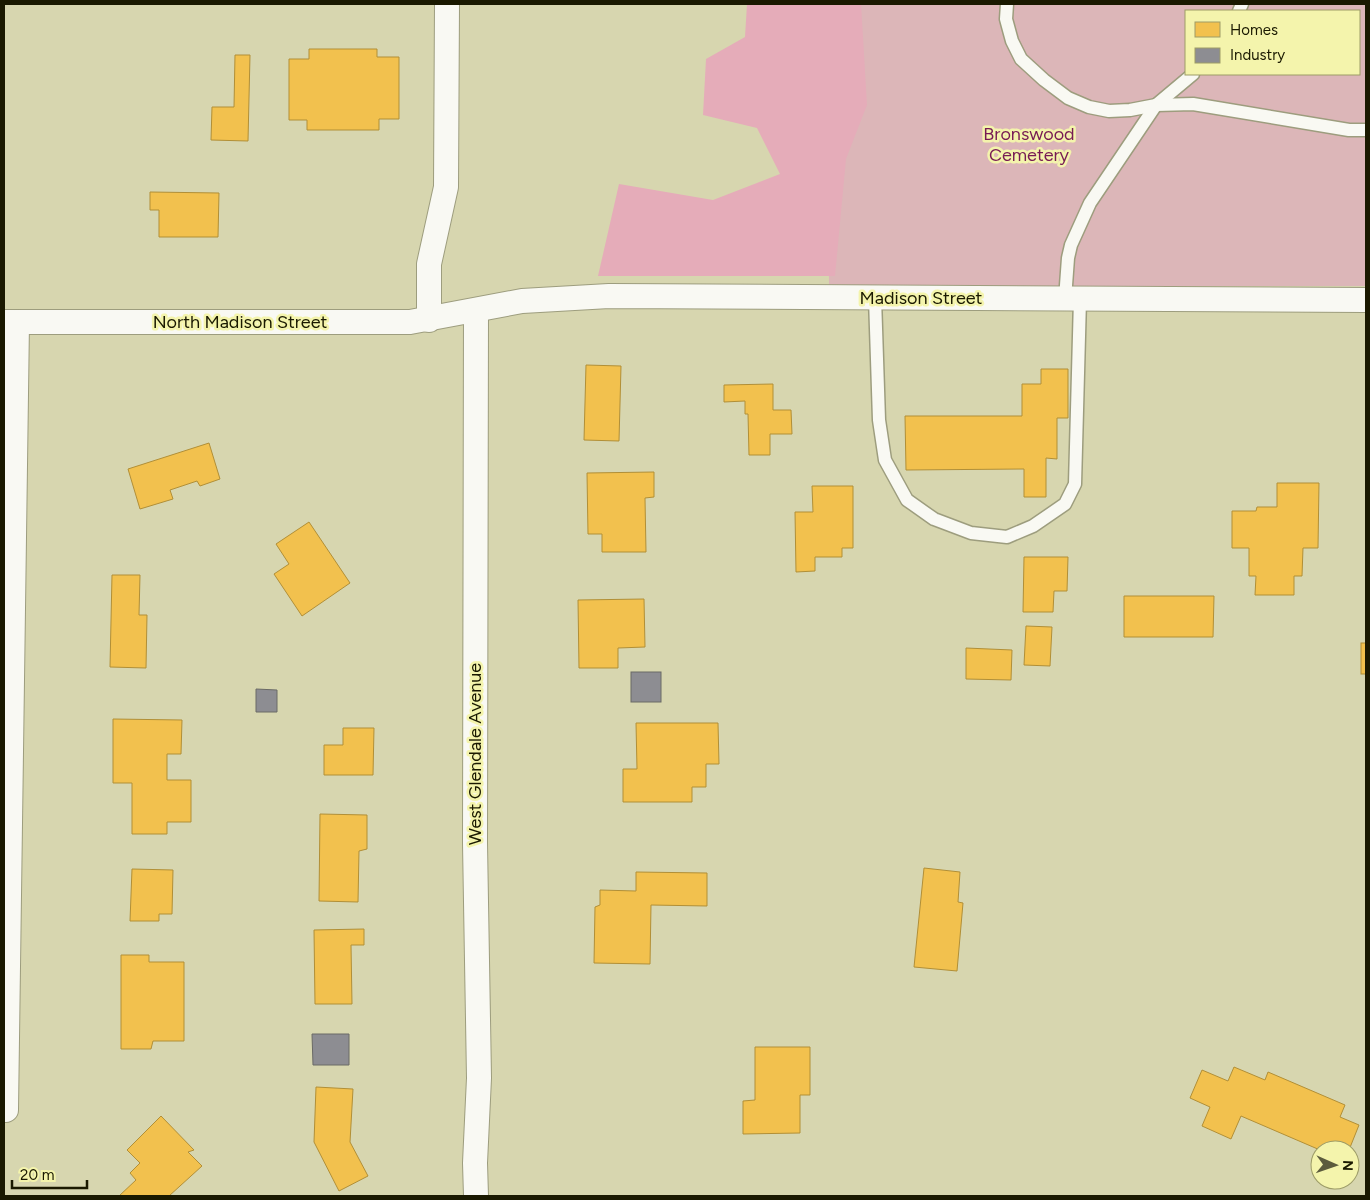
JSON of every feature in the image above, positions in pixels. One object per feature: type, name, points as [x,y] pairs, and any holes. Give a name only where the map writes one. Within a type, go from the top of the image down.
[{"type":"street","points":[[429,320],[429,264],[446,187],[447,4]]},
{"type":"street","name":"Madison Street","points":[[476,311],[522,301],[568,298],[1366,300]]},
{"type":"street","name":"North Madison Street","points":[[10,322],[410,322],[476,311]]},
{"type":"street","name":"West Glendale Avenue","points":[[476,311],[475,843],[479,1078],[474,1163],[476,1196]]},
{"type":"street","points":[[6,1110],[10,322]]},
{"type":"lane","points":[[1006,4],[1006,19],[1010,34],[1021,59],[1068,98],[1089,107],[1109,111],[1130,110],[1156,105],[1193,104],[1349,130],[1366,130]]},
{"type":"lane","points":[[875,298],[879,420],[885,460],[907,500],[934,519],[972,533],[1007,538],[1033,526],[1065,504],[1075,484],[1072,299],[1068,258],[1071,245],[1086,210],[1156,105],[1192,75]]},
{"type":"green space","name":"Bronswood Cemetery","points":[[828,4],[1366,4],[1366,286],[829,286]]},
{"type":"shaded area","points":[[747,4],[861,4],[867,105],[846,159],[835,276],[598,276],[619,184],[713,200],[780,174],[757,128],[703,115],[706,59],[745,37]]},
{"type":"building: Homes","points":[[309,49],[377,49],[377,57],[399,57],[399,119],[379,119],[379,130],[307,130],[307,120],[289,120],[289,59],[309,59]]},
{"type":"building: Homes","points":[[235,55],[250,55],[248,141],[211,140],[212,107],[234,107]]},
{"type":"building: Homes","points":[[150,192],[219,193],[218,237],[159,237],[159,210],[150,210]]},
{"type":"building: Homes","points":[[586,365],[621,366],[619,441],[584,440]]},
{"type":"building: Homes","points":[[1041,369],[1068,369],[1068,418],[1057,418],[1057,459],[1046,458],[1046,497],[1024,497],[1024,469],[906,470],[905,416],[1022,416],[1022,384],[1041,384]]},
{"type":"building: Homes","points":[[773,384],[773,410],[791,410],[792,434],[770,434],[770,455],[749,455],[748,414],[745,414],[745,401],[724,402],[724,385]]},
{"type":"building: Homes","points":[[209,443],[220,479],[200,486],[197,481],[170,490],[173,499],[140,509],[128,469]]},
{"type":"building: Homes","points":[[654,472],[654,497],[645,498],[646,552],[602,552],[602,534],[588,534],[587,473]]},
{"type":"building: Homes","points":[[1277,483],[1319,483],[1318,548],[1303,548],[1302,576],[1294,576],[1294,595],[1255,595],[1256,576],[1249,576],[1249,548],[1232,548],[1232,511],[1256,511],[1257,507],[1277,507]]},
{"type":"building: Homes","points":[[812,486],[853,486],[853,548],[842,548],[842,557],[815,557],[815,571],[796,572],[795,512],[813,512]]},
{"type":"building: Homes","points":[[309,522],[350,583],[302,616],[274,574],[289,564],[276,544]]},
{"type":"building: Homes","points":[[1024,557],[1068,557],[1067,591],[1054,591],[1053,612],[1023,612]]},
{"type":"building: Homes","points":[[112,575],[140,575],[139,615],[147,615],[146,668],[110,667]]},
{"type":"building: Homes","points":[[1124,596],[1214,596],[1213,637],[1124,637]]},
{"type":"building: Homes","points":[[644,599],[645,647],[618,648],[618,668],[579,668],[578,600]]},
{"type":"building: Homes","points":[[1026,626],[1052,627],[1050,666],[1024,665]]},
{"type":"building: Homes","points":[[1361,643],[1366,643],[1366,674],[1361,674]]},
{"type":"building: Homes","points":[[966,648],[1012,650],[1011,680],[966,679]]},
{"type":"building: Homes","points":[[113,719],[182,720],[181,754],[167,754],[167,780],[191,780],[191,822],[167,822],[167,834],[132,834],[132,783],[113,783]]},
{"type":"building: Homes","points":[[636,723],[718,723],[719,764],[706,764],[706,787],[692,787],[692,802],[623,802],[623,769],[637,769]]},
{"type":"building: Homes","points":[[343,728],[374,728],[373,775],[324,775],[324,745],[343,745]]},
{"type":"building: Homes","points":[[320,814],[367,815],[367,849],[359,851],[358,902],[319,901]]},
{"type":"building: Homes","points":[[924,868],[960,872],[958,902],[963,903],[957,971],[914,967]]},
{"type":"building: Homes","points":[[132,869],[173,870],[172,914],[159,914],[159,921],[130,921]]},
{"type":"building: Homes","points":[[636,872],[707,873],[707,906],[651,905],[650,964],[594,963],[595,907],[600,905],[600,890],[636,891]]},
{"type":"building: Homes","points":[[364,929],[364,945],[351,945],[352,1004],[315,1004],[314,930]]},
{"type":"building: Homes","points":[[121,955],[149,955],[149,962],[184,962],[184,1041],[153,1041],[151,1049],[121,1049]]},
{"type":"building: Homes","points":[[755,1047],[810,1047],[810,1095],[800,1095],[800,1133],[743,1134],[743,1101],[755,1100]]},
{"type":"building: Homes","points":[[1234,1067],[1265,1080],[1268,1072],[1345,1105],[1340,1117],[1359,1125],[1353,1140],[1310,1140],[1310,1146],[1241,1116],[1231,1139],[1202,1126],[1210,1107],[1190,1098],[1202,1070],[1228,1081]]},
{"type":"building: Homes","points":[[316,1087],[353,1089],[350,1142],[368,1176],[339,1191],[314,1142]]},
{"type":"building: Homes","points":[[161,1116],[194,1150],[188,1152],[202,1166],[169,1196],[119,1196],[136,1180],[130,1173],[140,1163],[127,1150]]},
{"type":"building: Industry","points":[[631,672],[661,672],[661,702],[631,702]]},
{"type":"building: Industry","points":[[256,689],[277,690],[277,712],[256,712]]},
{"type":"building: Industry","points":[[312,1034],[349,1034],[349,1065],[313,1065]]}]
